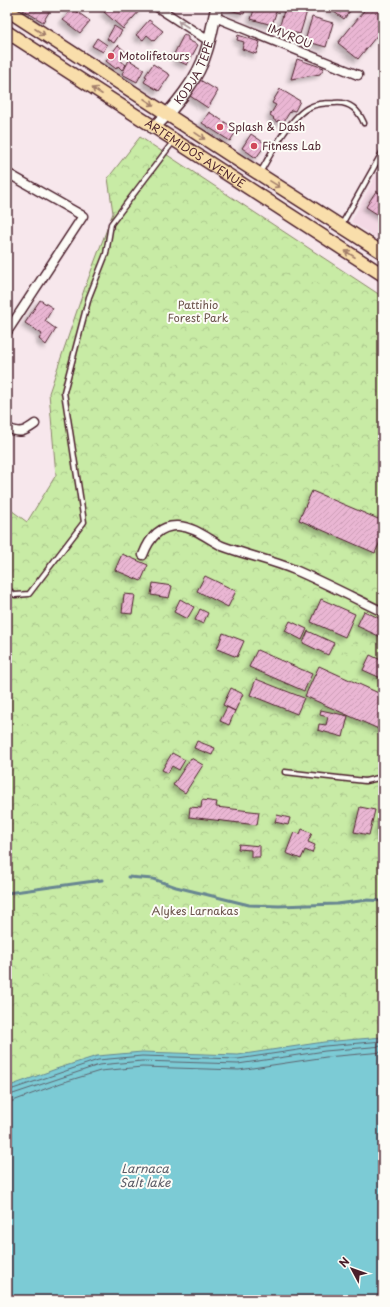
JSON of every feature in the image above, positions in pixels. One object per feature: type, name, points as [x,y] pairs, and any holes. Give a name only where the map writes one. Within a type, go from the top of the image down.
[{"type":"main road","name":"ARTEMIDOS AVENUE","points":[[7,10],[383,253]]},
{"type":"main road","name":"ARTEMIDOS AVENUE","points":[[7,32],[153,128],[383,275]]},
{"type":"street","points":[[157,7],[209,41]]},
{"type":"street","name":"KODJA TEPE","points":[[153,128],[168,114],[201,67],[216,12]]},
{"type":"street","name":"IMVROU","points":[[216,12],[358,75]]},
{"type":"street","points":[[7,173],[84,216],[7,332]]},
{"type":"street","points":[[7,428],[17,432],[26,430],[35,424]]},
{"type":"street","points":[[144,555],[148,543],[156,533],[168,527],[179,526],[192,529],[222,545],[294,570],[383,612]]},
{"type":"lane","points":[[259,174],[293,120],[309,107],[342,102],[353,107],[364,123]]},
{"type":"lane","points":[[7,590],[16,595],[29,594],[84,522],[64,392],[89,296],[106,254],[111,224],[174,141]]},
{"type":"lane","points":[[341,226],[383,151]]},
{"type":"lane","points":[[285,772],[365,781],[383,777]]},
{"type":"shaded area","points":[[383,162],[383,242],[351,222]]},
{"type":"green space","name":"Alykes Larnakas","points":[[140,137],[383,297],[383,1300],[7,1300],[7,507],[27,522],[56,475],[49,393],[84,290],[113,213],[108,178]]},
{"type":"water","name":"Larnaca Salt lake","points":[[383,1037],[383,1300],[7,1300],[7,1087],[97,1056],[142,1052],[238,1055],[324,1042]]},
{"type":"building","points":[[18,7],[47,7],[51,9],[43,22]]},
{"type":"building","points":[[109,7],[142,8],[123,29],[104,12]]},
{"type":"building","points":[[223,7],[246,7],[244,14]]},
{"type":"building","points":[[255,7],[278,7],[272,25],[251,19]]},
{"type":"building","points":[[285,7],[294,7],[307,11],[300,34],[279,29]]},
{"type":"building","points":[[327,7],[353,7],[344,19]]},
{"type":"building","points":[[367,7],[376,7],[383,12],[383,28],[358,59],[338,43]]},
{"type":"building","points":[[72,8],[90,21],[80,33],[63,20]]},
{"type":"building","points":[[312,17],[333,23],[326,47],[305,41]]},
{"type":"building","points":[[149,20],[163,31],[154,41],[147,35],[143,40],[136,35]]},
{"type":"building","points":[[114,26],[122,31],[114,43],[107,39]]},
{"type":"building","points":[[184,34],[188,37],[188,40],[198,45],[187,65],[176,60],[178,56],[174,54]]},
{"type":"building","points":[[238,35],[260,42],[256,54],[242,49],[244,42],[237,40]]},
{"type":"building","points":[[97,38],[107,45],[103,52],[92,46]]},
{"type":"building","points":[[118,45],[127,53],[121,61],[126,65],[122,70],[118,66],[116,69],[106,61]]},
{"type":"building","points":[[297,59],[324,68],[320,74],[291,79]]},
{"type":"building","points":[[129,60],[144,69],[137,82],[122,74]]},
{"type":"building","points":[[153,64],[170,75],[159,91],[144,82],[147,77],[145,76]]},
{"type":"building","points":[[200,80],[218,91],[208,108],[190,96]]},
{"type":"building","points":[[280,89],[300,101],[295,111],[291,110],[283,123],[278,120],[277,122],[270,115],[276,105],[272,103]]},
{"type":"building","name":"Splash & Dash","points":[[209,112],[237,130],[230,141],[202,123]]},
{"type":"building","name":"Fitness Lab","points":[[251,134],[266,144],[256,158],[242,148]]},
{"type":"building","points":[[376,191],[383,195],[383,218],[366,207]]},
{"type":"building","points":[[40,300],[53,308],[45,321],[56,329],[46,345],[39,339],[42,334],[25,323]]},
{"type":"building","points":[[312,491],[383,521],[383,535],[375,553],[299,520]]},
{"type":"building","points":[[122,554],[148,565],[141,581],[115,570]]},
{"type":"building","points":[[205,576],[236,591],[228,607],[197,591]]},
{"type":"building","points":[[153,583],[172,586],[169,598],[151,595]]},
{"type":"building","points":[[124,594],[135,595],[132,614],[122,613]]},
{"type":"building","points":[[180,599],[194,607],[187,619],[174,612]]},
{"type":"building","points":[[321,599],[355,614],[345,637],[311,622]]},
{"type":"building","points":[[200,609],[208,613],[203,624],[195,620]]},
{"type":"building","points":[[364,611],[383,620],[383,638],[357,626]]},
{"type":"building","points":[[290,621],[307,629],[302,640],[285,631]]},
{"type":"building","points":[[308,631],[334,643],[328,655],[303,643]]},
{"type":"building","points":[[223,633],[244,641],[237,657],[217,649]]},
{"type":"building","points":[[257,650],[312,674],[304,691],[249,667]]},
{"type":"building","points":[[370,655],[383,661],[383,679],[363,670]]},
{"type":"building","points":[[319,666],[383,695],[383,731],[305,696]]},
{"type":"building","points":[[256,679],[304,698],[297,714],[250,695]]},
{"type":"building","points":[[231,688],[243,694],[235,711],[223,705]]},
{"type":"building","points":[[227,707],[235,711],[229,725],[220,721]]},
{"type":"building","points":[[321,710],[348,716],[343,737],[318,730],[319,724],[326,725],[328,717],[320,715]]},
{"type":"building","points":[[197,741],[215,748],[212,755],[194,748]]},
{"type":"building","points":[[172,753],[185,760],[179,770],[172,766],[168,773],[162,770]]},
{"type":"building","points":[[191,758],[203,765],[185,793],[173,785]]},
{"type":"building","points":[[202,800],[217,802],[216,807],[259,812],[257,825],[189,817],[190,807],[201,808]]},
{"type":"building","points":[[360,807],[375,810],[369,835],[354,832]]},
{"type":"building","points":[[383,811],[383,835],[377,834]]},
{"type":"building","points":[[277,815],[290,818],[288,825],[275,822]]},
{"type":"building","points":[[302,829],[312,833],[308,842],[315,845],[312,853],[305,850],[301,859],[286,853],[294,832],[300,834]]},
{"type":"building","points":[[239,844],[260,846],[260,857],[251,857],[251,850],[238,849]]},
{"type":"waterway","points":[[128,877],[153,879],[176,887],[249,905],[279,906],[337,904],[368,900],[383,901]]},
{"type":"waterway","points":[[7,893],[102,880]]},
{"type":"place","name":"Motolifetours","points":[[111,56]]},
{"type":"place","name":"Splash & Dash","points":[[220,127]]},
{"type":"place","name":"Fitness Lab","points":[[254,146]]},
{"type":"park label","name":"Pattihio Forest Park","points":[[198,311]]}]
